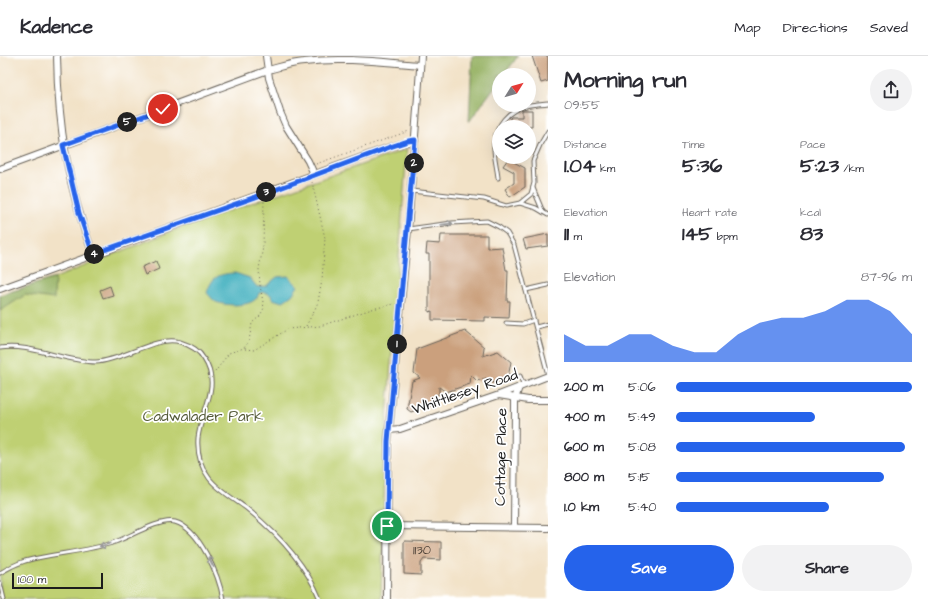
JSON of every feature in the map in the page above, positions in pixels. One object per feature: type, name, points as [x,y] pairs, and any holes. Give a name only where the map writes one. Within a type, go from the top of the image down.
[{"type":"street","points":[[57,56],[58,103],[63,145],[79,213],[93,254]]},
{"type":"street","points":[[266,56],[273,92],[286,126],[310,166],[312,175]]},
{"type":"street","points":[[387,599],[389,430],[408,230],[420,56]]},
{"type":"street","points":[[0,169],[268,70],[302,62],[328,60],[420,65]]},
{"type":"street","points":[[0,289],[93,254],[264,194],[312,175],[390,147],[415,140]]},
{"type":"street","name":"Whittlesey Road","points":[[389,430],[400,428],[499,395],[548,376]]},
{"type":"street","name":"Cottage Place","points":[[514,527],[515,398],[521,386]]},
{"type":"street","points":[[499,395],[515,398],[548,400]]},
{"type":"street","points":[[387,526],[548,528]]},
{"type":"lane","points":[[498,178],[494,144],[498,126],[515,109],[548,103]]},
{"type":"lane","points":[[411,191],[484,198],[506,206],[520,203],[531,194],[534,183],[534,161],[541,143],[548,131]]},
{"type":"lane","points":[[533,188],[543,212]]},
{"type":"lane","points":[[520,203],[536,208],[548,215]]},
{"type":"lane","points":[[408,230],[452,223],[487,221],[499,227],[507,234],[514,245],[548,376]]},
{"type":"lane","points":[[526,290],[548,285]]},
{"type":"lane","points":[[506,323],[523,324],[534,320]]},
{"type":"lane","points":[[536,327],[548,324]]},
{"type":"lane","points":[[0,348],[18,348],[95,362],[113,359],[157,343],[172,341],[192,347],[202,356],[209,368],[212,380],[211,395],[198,439],[199,457],[204,472],[213,482],[251,512],[286,545],[305,571],[320,599]]},
{"type":"lane","points":[[520,376],[521,386]]},
{"type":"lane","points":[[0,573],[12,566],[35,558],[89,549],[108,544],[131,536],[160,522],[172,521],[186,528],[204,549],[217,576],[223,599]]},
{"type":"lane","points":[[0,583],[4,599]]},
{"type":"path","points":[[310,166],[411,131]]},
{"type":"path","points":[[305,327],[318,302],[322,280],[325,238],[312,175]]},
{"type":"path","points":[[244,348],[249,340],[252,323],[260,316],[264,308],[259,269],[263,247],[264,194]]},
{"type":"path","points":[[212,380],[215,372],[228,353],[244,348],[254,350],[288,329],[320,326],[372,309],[395,304]]},
{"type":"green space","points":[[472,56],[518,56],[509,68],[492,68],[492,91],[469,122]]},
{"type":"green space","name":"Cadwalader Park","points":[[407,149],[386,431],[381,599],[0,599],[0,295],[55,278],[182,227]]},
{"type":"green space","points":[[55,278],[54,299],[25,295],[0,311],[0,295]]},
{"type":"water","points":[[235,273],[250,278],[257,287],[266,286],[277,277],[288,276],[298,286],[292,295],[282,302],[273,299],[271,295],[265,292],[259,293],[257,298],[253,301],[240,305],[216,302],[207,293],[211,283],[220,275]]},
{"type":"building","points":[[532,56],[548,56],[548,81],[541,83]]},
{"type":"building","points":[[522,112],[532,112],[532,120],[510,120],[511,117],[522,117]]},
{"type":"building","points":[[504,164],[517,164],[525,168],[525,187],[510,197],[505,189],[514,183],[514,172],[503,166]]},
{"type":"building","points":[[548,234],[548,246],[526,249],[523,239]]},
{"type":"building","points":[[441,235],[487,235],[487,248],[502,247],[506,270],[508,270],[507,301],[510,301],[509,318],[485,317],[485,321],[432,320],[432,311],[429,312],[429,254],[426,254],[427,243],[440,244]]},
{"type":"building","points":[[156,261],[159,269],[145,275],[142,267]]},
{"type":"building","points":[[110,286],[113,295],[103,298],[100,290]]},
{"type":"building","points":[[465,331],[484,347],[483,356],[498,351],[511,362],[508,377],[492,383],[486,378],[477,381],[471,375],[470,384],[446,392],[439,387],[439,394],[431,397],[430,405],[411,412],[407,409],[412,381],[420,378],[414,373],[417,349]]},
{"type":"building","points":[[404,541],[441,542],[441,560],[424,559],[421,563],[421,575],[404,574]]},
{"type":"route","points":[[163,109],[63,145],[72,188],[84,230],[93,254],[264,194],[390,147],[415,140],[388,441],[387,526]]}]
